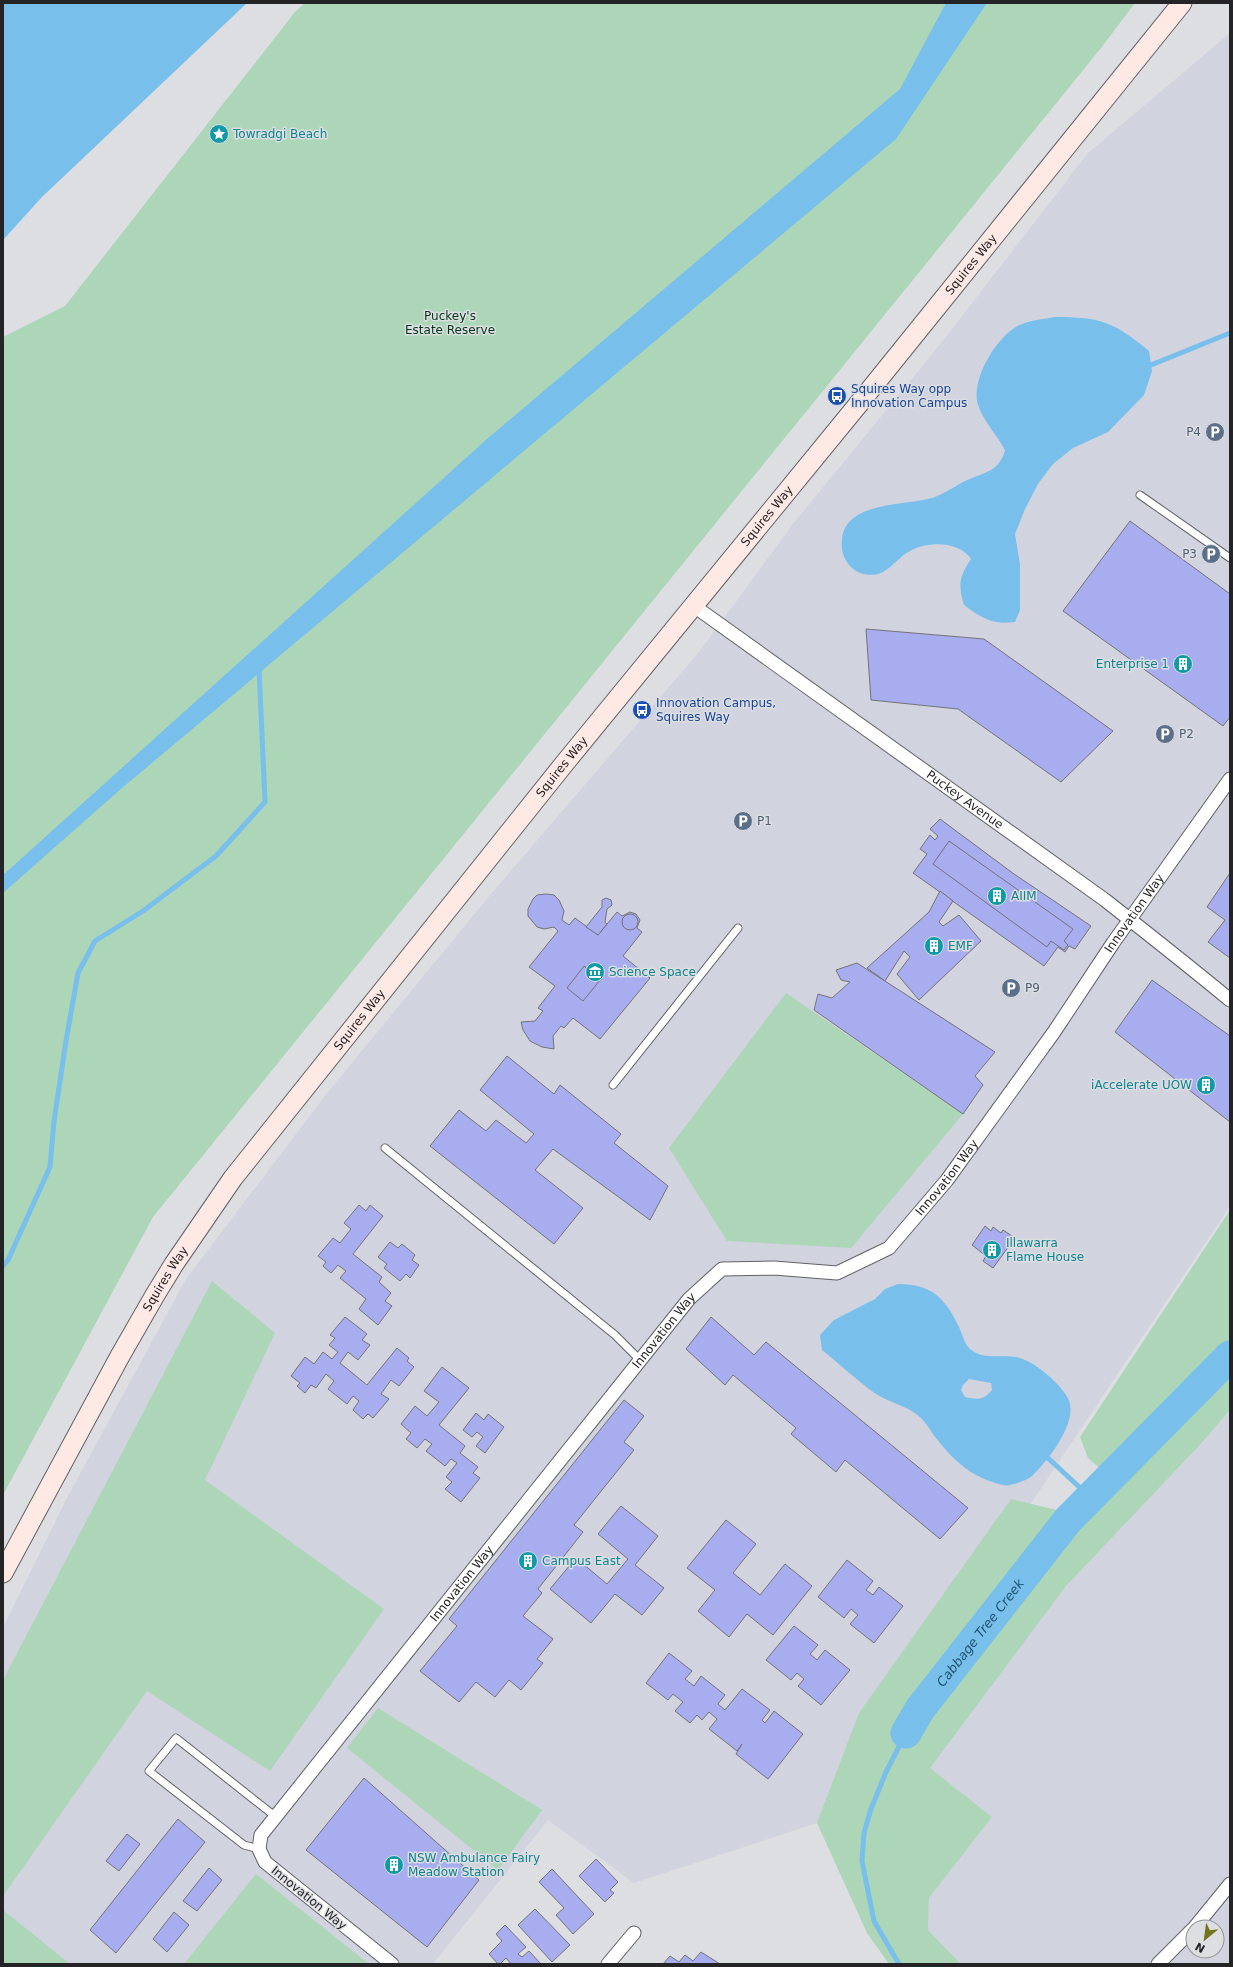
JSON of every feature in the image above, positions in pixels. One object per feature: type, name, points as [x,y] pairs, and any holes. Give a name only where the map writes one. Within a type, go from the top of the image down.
[{"type":"main road","name":"Squires Way","points":[[3,1573],[120,1356],[155,1295],[229,1185],[564,764],[694,606],[1182,3]]},
{"type":"street","name":"Puckey Avenue","points":[[694,606],[1105,900],[1190,966],[1230,1000]]},
{"type":"street","name":"Innovation Way","points":[[392,1964],[278,1875],[265,1862],[259,1849],[261,1835],[688,1299],[722,1269],[774,1268],[837,1273],[888,1248],[947,1180],[1054,1032],[1129,920],[1230,779]]},
{"type":"street","points":[[1201,1919],[1230,1884]]},
{"type":"street","points":[[608,1964],[634,1933]]},
{"type":"street","points":[[1158,1964],[1185,1937]]},
{"type":"lane","points":[[1140,495],[1230,558]]},
{"type":"lane","points":[[612,1085],[738,928]]},
{"type":"lane","points":[[386,1148],[615,1335],[640,1360]]},
{"type":"lane","points":[[259,1849],[244,1845],[149,1771],[176,1738],[276,1817]]},
{"type":"shaded area","points":[[1230,33],[1230,1206],[817,1823],[634,1883],[548,1820],[433,1964],[3,1964],[3,1627],[69,1494],[186,1279],[328,1092],[491,894],[699,652],[793,524],[942,342],[1088,153]]},
{"type":"shaded area","points":[[1230,1410],[1230,1964],[961,1964],[928,1930],[929,1898],[992,1817],[929,1768],[1066,1586],[1198,1447]]},
{"type":"green space","name":"Puckey's Estate Reserve","points":[[305,3],[1135,3],[1101,48],[153,1217],[3,1495],[3,337],[65,306],[295,12]]},
{"type":"green space","points":[[786,993],[963,1114],[851,1248],[727,1241],[669,1148]]},
{"type":"green space","points":[[1230,1210],[1230,1410],[1198,1447],[1066,1586],[930,1768],[992,1817],[929,1898],[928,1930],[961,1964],[889,1964],[867,1933],[817,1823],[859,1713],[1011,1499],[1061,1511],[1103,1471],[1088,1458],[1080,1437]]},
{"type":"green space","points":[[212,1281],[275,1333],[205,1480],[384,1609],[270,1771],[147,1691],[3,1896],[3,1680]]},
{"type":"green space","points":[[378,1708],[542,1810],[498,1870],[347,1748]]},
{"type":"green space","points":[[256,1874],[369,1964],[184,1964]]},
{"type":"green space","points":[[3,1910],[70,1964],[3,1964]]},
{"type":"water","points":[[3,3],[247,3],[42,197],[3,240]]},
{"type":"water","points":[[946,3],[987,3],[896,139],[122,788],[3,893],[3,875],[487,439],[900,89]]},
{"type":"water","points":[[1055,317],[1084,318],[1096,320],[1116,327],[1149,351],[1152,371],[1144,395],[1108,432],[1073,448],[1053,464],[1038,484],[1025,509],[1015,534],[1020,564],[1020,610],[1015,622],[1007,623],[988,620],[976,614],[964,605],[960,586],[964,571],[971,559],[966,553],[951,546],[934,544],[917,548],[906,553],[887,570],[878,574],[870,575],[856,571],[846,561],[842,547],[842,539],[846,527],[854,518],[865,511],[878,507],[932,498],[965,481],[987,472],[1000,462],[1005,450],[978,405],[978,383],[982,371],[995,347],[1013,329],[1022,324]]},
{"type":"water","points":[[898,1284],[910,1285],[929,1290],[943,1301],[954,1317],[968,1347],[973,1351],[985,1356],[1010,1356],[1023,1359],[1044,1372],[1062,1389],[1070,1404],[1070,1415],[1067,1426],[1054,1450],[1032,1476],[1015,1484],[1001,1485],[977,1476],[951,1456],[923,1420],[916,1414],[911,1410],[876,1394],[822,1350],[820,1335],[834,1320],[875,1299],[885,1289]],"holes":[[[969,1379],[991,1383],[992,1390],[986,1396],[980,1398],[973,1399],[965,1397],[961,1390],[963,1385]]]},
{"type":"building","name":"Enterprise 1","points":[[1130,521],[1230,594],[1230,717],[1223,726],[1063,611]]},
{"type":"building","points":[[866,629],[984,639],[1113,731],[1061,782],[958,709],[871,700]]},
{"type":"building","name":"AIIM","points":[[940,819],[1014,874],[1091,926],[1075,949],[1069,946],[1065,952],[1058,947],[1044,966],[913,873],[927,854],[920,849],[930,835],[935,840],[938,836],[930,829]]},
{"type":"building","points":[[949,841],[1073,929],[1064,941],[1068,945],[1064,950],[1051,941],[1047,947],[933,864]]},
{"type":"building","points":[[1230,873],[1230,958],[1208,942],[1225,920],[1207,907]]},
{"type":"building","name":"EMF","points":[[940,891],[953,901],[939,922],[943,926],[959,915],[981,941],[919,1000],[897,974],[910,957],[904,951],[885,981],[867,968],[929,912]]},
{"type":"building","points":[[537,895],[554,895],[559,900],[564,911],[562,920],[569,925],[575,918],[598,935],[617,912],[622,916],[630,912],[636,914],[640,920],[637,928],[642,932],[623,956],[650,978],[600,1039],[573,1018],[564,1028],[561,1026],[553,1036],[554,1049],[542,1047],[530,1041],[523,1030],[521,1022],[535,1021],[543,1011],[538,1008],[555,986],[529,967],[558,931],[554,927],[544,929],[537,927],[528,916],[528,909],[533,899]]},
{"type":"building","points":[[606,898],[611,900],[612,905],[607,909],[605,922],[607,924],[598,935],[586,927],[602,907],[602,900]]},
{"type":"building","points":[[627,914],[633,914],[638,919],[636,928],[633,930],[627,930],[622,925],[622,919]]},
{"type":"building","points":[[857,963],[995,1052],[975,1076],[983,1085],[963,1114],[814,1010],[818,994],[832,998],[850,982],[841,980],[836,970]]},
{"type":"building","points":[[584,966],[601,979],[583,1001],[567,988]]},
{"type":"building","name":"iAccelerate UOW","points":[[1152,980],[1230,1036],[1230,1122],[1115,1032]]},
{"type":"building","points":[[507,1056],[554,1094],[560,1085],[621,1134],[614,1143],[668,1186],[650,1220],[553,1149],[535,1170],[583,1208],[554,1244],[430,1146],[459,1110],[486,1131],[496,1120],[526,1143],[534,1134],[480,1090]]},
{"type":"building","points":[[359,1205],[366,1211],[370,1205],[383,1216],[353,1254],[382,1277],[379,1282],[391,1293],[385,1301],[392,1306],[378,1325],[359,1309],[366,1299],[340,1278],[346,1271],[338,1265],[331,1273],[323,1266],[326,1262],[318,1256],[333,1238],[340,1243],[351,1229],[344,1223]]},
{"type":"building","name":"Illawarra Flame House","points":[[985,1226],[991,1231],[993,1227],[1001,1233],[1003,1230],[1015,1238],[993,1268],[983,1261],[986,1256],[972,1245]]},
{"type":"building","points":[[390,1242],[398,1248],[402,1244],[415,1255],[412,1260],[419,1265],[410,1278],[406,1274],[400,1281],[384,1268],[387,1264],[378,1257]]},
{"type":"building","points":[[345,1317],[367,1334],[362,1340],[370,1345],[358,1360],[348,1352],[340,1363],[367,1385],[397,1348],[409,1358],[407,1361],[414,1367],[399,1386],[391,1380],[381,1394],[389,1399],[373,1418],[368,1414],[363,1419],[353,1410],[359,1401],[353,1396],[347,1404],[328,1389],[334,1381],[326,1374],[316,1388],[311,1385],[305,1393],[297,1386],[300,1383],[291,1376],[305,1357],[314,1364],[323,1352],[332,1359],[338,1352],[329,1345],[335,1338],[330,1335]]},
{"type":"building","points":[[711,1317],[754,1355],[766,1342],[968,1508],[940,1539],[845,1460],[836,1472],[791,1434],[796,1428],[733,1375],[725,1385],[686,1349]]},
{"type":"building","points":[[442,1367],[469,1388],[439,1425],[465,1446],[460,1453],[478,1467],[473,1473],[480,1478],[461,1502],[445,1489],[452,1482],[446,1477],[457,1463],[451,1459],[445,1466],[426,1451],[432,1444],[425,1439],[417,1448],[406,1439],[411,1433],[401,1424],[415,1406],[427,1416],[439,1402],[424,1391]]},
{"type":"building","name":"Campus East","points":[[624,1400],[644,1416],[624,1442],[634,1450],[574,1525],[583,1532],[538,1589],[542,1593],[523,1616],[553,1639],[537,1659],[543,1663],[521,1690],[509,1680],[495,1697],[476,1682],[459,1702],[420,1671],[457,1626],[449,1619]]},
{"type":"building","points":[[476,1413],[484,1420],[488,1414],[504,1427],[485,1453],[476,1446],[483,1437],[477,1432],[472,1437],[463,1430]]},
{"type":"building","name":"Campus East","points":[[621,1506],[658,1536],[635,1565],[664,1588],[642,1615],[615,1594],[591,1623],[550,1589],[576,1558],[607,1584],[628,1559],[598,1534]]},
{"type":"building","points":[[726,1520],[756,1544],[733,1573],[760,1595],[785,1564],[812,1586],[773,1635],[747,1614],[729,1637],[698,1611],[715,1590],[687,1568]]},
{"type":"building","points":[[847,1560],[873,1581],[866,1590],[873,1595],[879,1587],[903,1606],[874,1643],[850,1624],[858,1615],[851,1609],[844,1618],[818,1597]]},
{"type":"building","points":[[794,1626],[818,1645],[810,1654],[817,1660],[825,1650],[850,1670],[821,1705],[798,1686],[804,1679],[797,1673],[791,1680],[766,1660]]},
{"type":"building","points":[[669,1653],[692,1671],[685,1679],[694,1686],[701,1676],[725,1695],[718,1704],[725,1710],[742,1689],[770,1710],[762,1720],[765,1723],[774,1711],[803,1734],[768,1779],[736,1754],[742,1744],[737,1751],[709,1729],[717,1719],[709,1712],[702,1720],[697,1715],[690,1723],[675,1711],[683,1702],[673,1694],[668,1700],[646,1683]]},
{"type":"building","name":"NSW Ambulance Fairy Meadow Station","points":[[364,1778],[479,1880],[427,1947],[306,1850]]},
{"type":"building","points":[[178,1819],[205,1842],[116,1953],[90,1930]]},
{"type":"building","points":[[127,1834],[140,1844],[119,1871],[106,1861]]},
{"type":"building","points":[[596,1859],[618,1882],[610,1890],[614,1893],[605,1902],[579,1876]]},
{"type":"building","points":[[209,1868],[222,1880],[197,1911],[183,1901]]},
{"type":"building","points":[[552,1869],[594,1914],[573,1934],[556,1915],[564,1908],[539,1882]]},
{"type":"building","points":[[535,1909],[570,1945],[552,1962],[518,1925]]},
{"type":"building","points":[[174,1912],[189,1925],[167,1952],[153,1939]]},
{"type":"building","points":[[505,1925],[526,1947],[518,1954],[522,1957],[529,1951],[541,1964],[511,1964],[506,1958],[498,1964],[489,1954],[502,1941],[496,1934]]},
{"type":"building","points":[[701,1952],[720,1964],[663,1964],[670,1956],[679,1962],[685,1955],[693,1961]]},
{"type":"waterway","points":[[1151,365],[1230,333]]},
{"type":"waterway","points":[[3,1266],[8,1260],[50,1167],[54,1121],[78,973],[95,941],[143,911],[216,856],[265,802],[259,667]]},
{"type":"waterway","name":"Cabbage Tree Creek","points":[[906,1733],[920,1709],[1068,1520],[1230,1356]]},
{"type":"waterway","points":[[1048,1458],[1090,1497]]},
{"type":"waterway","name":"Cabbage Tree Creek","points":[[899,1964],[874,1921],[862,1861],[864,1833],[871,1809],[886,1772],[906,1733]]},
{"type":"place","name":"Towradgi Beach","points":[[219,134]]},
{"type":"place","name":"Squires Way opp Innovation Campus","points":[[837,396]]},
{"type":"place","name":"P4","points":[[1215,432]]},
{"type":"place","name":"P3","points":[[1211,554]]},
{"type":"place","name":"Enterprise 1","points":[[1183,664]]},
{"type":"place","name":"Innovation Campus, Squires Way","points":[[642,710]]},
{"type":"place","name":"P2","points":[[1165,734]]},
{"type":"place","name":"P1","points":[[743,821]]},
{"type":"place","name":"AIIM","points":[[997,896]]},
{"type":"place","name":"EMF","points":[[934,946]]},
{"type":"place","name":"Science Space","points":[[595,972]]},
{"type":"place","name":"P9","points":[[1011,988]]},
{"type":"place","name":"iAccelerate UOW","points":[[1206,1085]]},
{"type":"place","name":"Illawarra Flame House","points":[[992,1250]]},
{"type":"place","name":"Campus East","points":[[528,1561]]},
{"type":"place","name":"NSW Ambulance Fairy Meadow Station","points":[[394,1865]]}]
